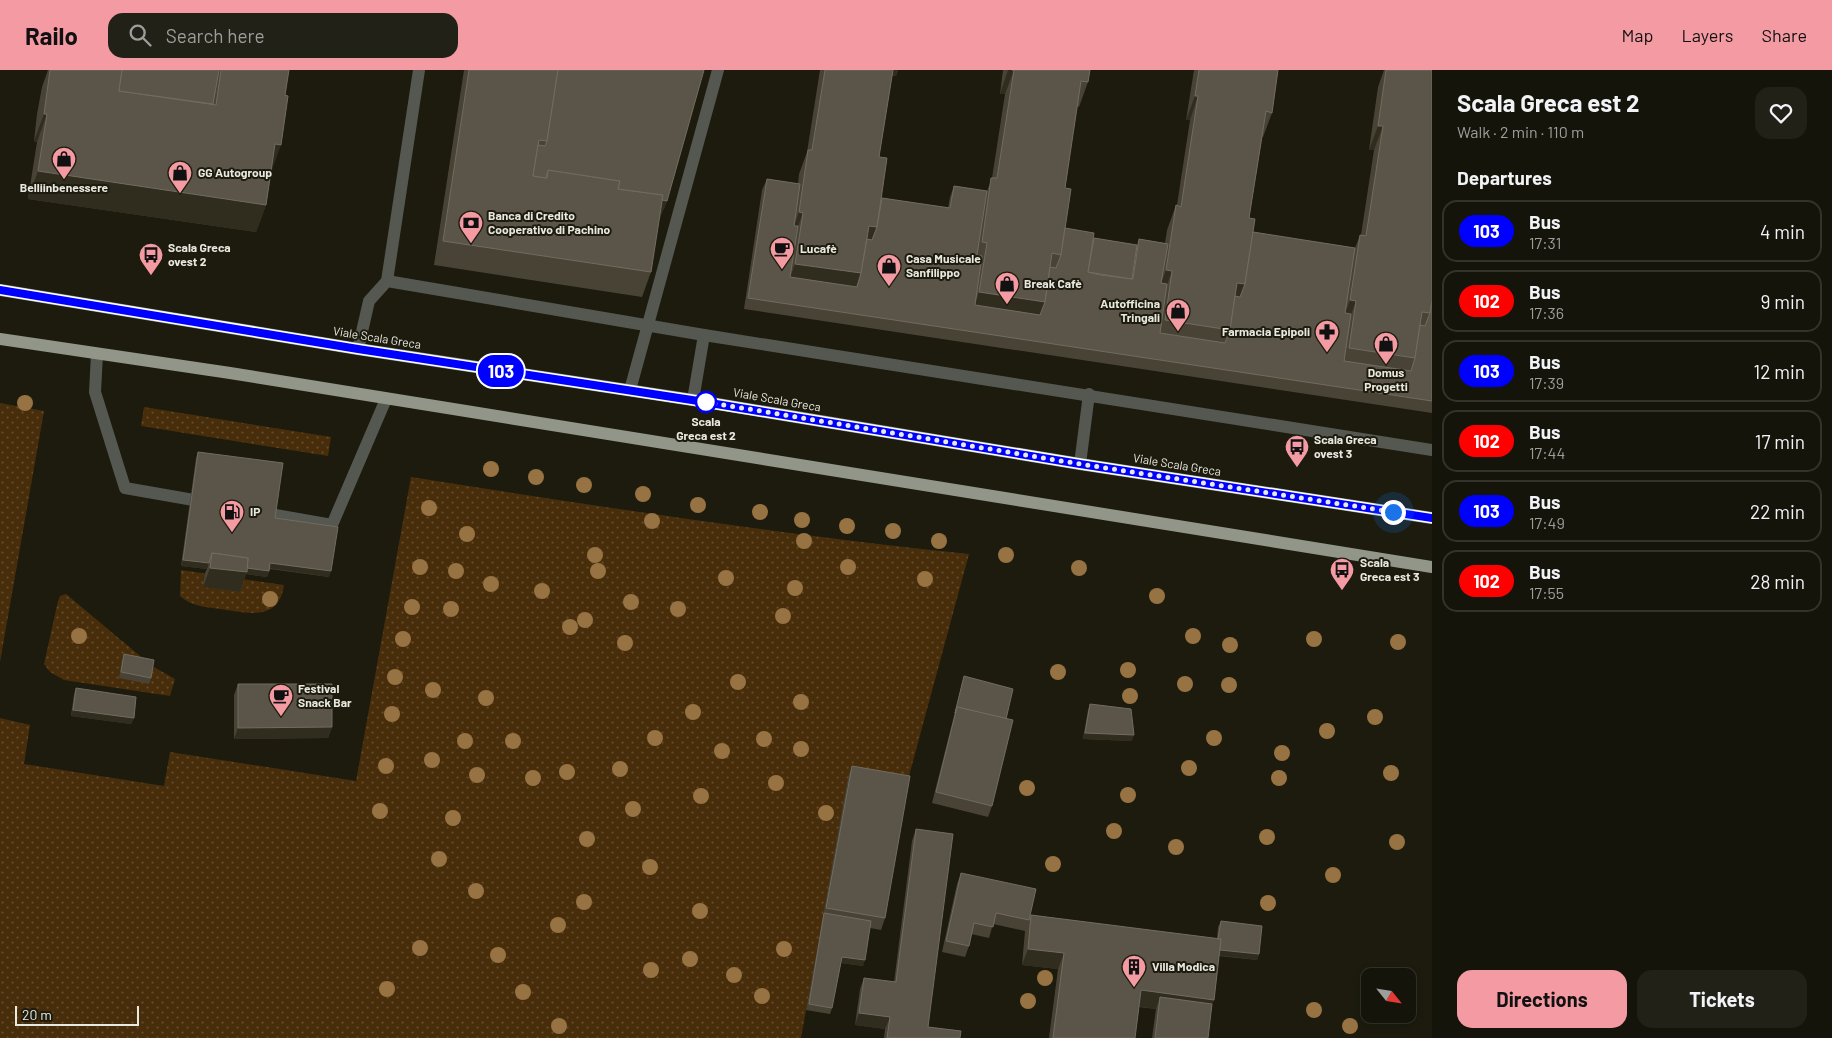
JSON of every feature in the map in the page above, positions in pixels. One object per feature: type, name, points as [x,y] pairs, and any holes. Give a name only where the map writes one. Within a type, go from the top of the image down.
[{"type":"main road","name":"Viale Scala Greca","points":[[0,290],[1080,464],[1432,518]]},
{"type":"main road","points":[[0,339],[1432,567]]},
{"type":"lane","points":[[358,349],[369,301],[387,280],[419,70]]},
{"type":"lane","points":[[630,390],[646,325],[718,70]]},
{"type":"lane","points":[[387,280],[704,335],[1089,394],[1432,450]]},
{"type":"lane","points":[[692,400],[704,335]]},
{"type":"lane","points":[[97,354],[95,392],[125,488],[219,505]]},
{"type":"lane","points":[[1080,464],[1089,394]]},
{"type":"lane","points":[[248,510],[332,525],[386,399]]},
{"type":"shaded area","points":[[0,403],[44,411],[0,662]]},
{"type":"shaded area","points":[[144,407],[331,437],[328,456],[141,426]]},
{"type":"shaded area","points":[[411,477],[759,529],[969,554],[906,787],[848,778],[801,1038],[0,1038],[0,718],[30,725],[24,764],[164,786],[170,752],[356,781]]},
{"type":"shaded area","points":[[181,570],[284,585],[281,597],[276,605],[269,610],[251,613],[209,608],[194,604],[180,596]]},
{"type":"shaded area","points":[[66,594],[152,666],[175,679],[170,696],[64,680],[50,672],[44,664],[58,601],[60,596]]},
{"type":"building","points":[[50,70],[122,70],[119,91],[216,105],[221,70],[289,70],[285,95],[288,96],[281,145],[275,144],[266,205],[38,171],[47,114],[44,114]]},
{"type":"building","points":[[122,70],[219,70],[213,104],[119,91]]},
{"type":"building","points":[[469,70],[558,70],[547,141],[539,140],[533,176],[547,178],[548,170],[620,181],[618,189],[663,195],[651,272],[443,241]]},
{"type":"building","points":[[558,70],[704,70],[667,201],[662,200],[663,195],[618,189],[620,181],[548,170],[546,178],[533,176],[538,145],[545,146],[547,141]]},
{"type":"building","points":[[825,70],[893,70],[879,157],[887,158],[877,227],[869,226],[861,273],[795,264],[803,213],[799,212],[808,150],[812,150]]},
{"type":"building","points":[[1014,70],[1090,70],[1088,82],[1081,81],[1065,188],[1071,189],[1061,255],[1052,253],[1045,302],[979,292],[987,243],[982,242],[991,178],[997,178]]},
{"type":"building","points":[[1199,70],[1278,70],[1272,113],[1266,111],[1249,218],[1255,219],[1245,284],[1237,283],[1230,330],[1165,320],[1172,271],[1166,270],[1176,205],[1181,207],[1198,96],[1195,96]]},
{"type":"building","points":[[1386,70],[1432,70],[1432,301],[1430,313],[1422,312],[1415,358],[1349,348],[1356,301],[1350,300],[1360,235],[1366,236],[1383,126],[1378,126]]},
{"type":"building","points":[[767,179],[800,184],[794,226],[798,226],[790,277],[857,287],[867,239],[872,240],[877,227],[882,198],[950,208],[954,186],[987,191],[977,255],[982,256],[975,305],[1040,315],[1045,302],[1050,267],[1056,268],[1061,255],[1065,228],[1094,233],[1088,272],[1100,275],[1133,279],[1139,239],[1168,244],[1161,283],[1167,284],[1160,333],[1225,343],[1230,330],[1235,296],[1240,297],[1245,284],[1253,232],[1355,248],[1345,313],[1351,314],[1344,361],[1411,371],[1420,325],[1425,326],[1432,301],[1432,401],[748,298]]},
{"type":"building","points":[[1094,238],[1137,245],[1132,279],[1088,272]]},
{"type":"building","points":[[198,452],[283,463],[275,518],[338,527],[331,571],[270,563],[269,571],[247,568],[248,558],[212,553],[209,563],[183,560]]},
{"type":"building","points":[[212,553],[248,558],[247,572],[210,568]]},
{"type":"building","points":[[124,654],[154,660],[151,678],[121,672]]},
{"type":"building","points":[[964,676],[1013,689],[1006,719],[957,707],[955,713]]},
{"type":"building","name":"Festival Snack Bar","points":[[238,684],[332,684],[332,727],[238,728]]},
{"type":"building","points":[[76,688],[136,697],[134,718],[73,710]]},
{"type":"building","points":[[1090,704],[1131,709],[1134,735],[1085,733]]},
{"type":"building","points":[[957,707],[1013,720],[992,806],[936,792]]},
{"type":"building","points":[[852,766],[910,776],[885,918],[826,908]]},
{"type":"building","points":[[916,829],[953,834],[928,1027],[961,1031],[960,1038],[887,1038],[890,1017],[859,1013],[864,978],[896,982]]},
{"type":"building","points":[[961,873],[1036,889],[1029,920],[996,913],[993,927],[974,923],[969,946],[946,941]]},
{"type":"building","points":[[824,913],[871,921],[865,960],[842,957],[832,1008],[809,1004]]},
{"type":"building","name":"Villa Modica","points":[[1031,915],[1221,939],[1214,1000],[1141,990],[1135,1038],[1053,1038],[1064,953],[1028,949]]},
{"type":"building","points":[[1221,921],[1262,926],[1259,954],[1220,950],[1221,939],[1218,939]]},
{"type":"building","points":[[1160,997],[1212,1004],[1208,1038],[1155,1038]]},
{"type":"bus line","name":"103","points":[[0,290],[1080,464],[1432,518]]},
{"type":"place","name":"Belliinbenessere","points":[[64,180]]},
{"type":"place","name":"GG Autogroup","points":[[180,194]]},
{"type":"place","name":"Banca di Credito Cooperativo di Pachino","points":[[471,244]]},
{"type":"place","name":"Lucafè","points":[[782,270]]},
{"type":"place","name":"Scala Greca ovest 2","points":[[151,276]]},
{"type":"place","name":"Casa Musicale Sanfilippo","points":[[889,287]]},
{"type":"place","name":"Break Cafè","points":[[1007,305]]},
{"type":"place","name":"Autofficina Tringali","points":[[1178,332]]},
{"type":"place","name":"Farmacia Epipoli","points":[[1327,353]]},
{"type":"place","name":"Domus Progetti","points":[[1386,365]]},
{"type":"place","name":"Scala Greca est 2","points":[[706,402]]},
{"type":"place","name":"Scala Greca ovest 3","points":[[1297,468]]},
{"type":"place","name":"IP","points":[[232,533]]},
{"type":"place","name":"Scala Greca est 3","points":[[1342,591]]},
{"type":"place","name":"Festival Snack Bar","points":[[281,717]]},
{"type":"place","name":"Villa Modica","points":[[1134,988]]},
{"type":"route","points":[[706,402],[1080,464],[1393,512]]}]
